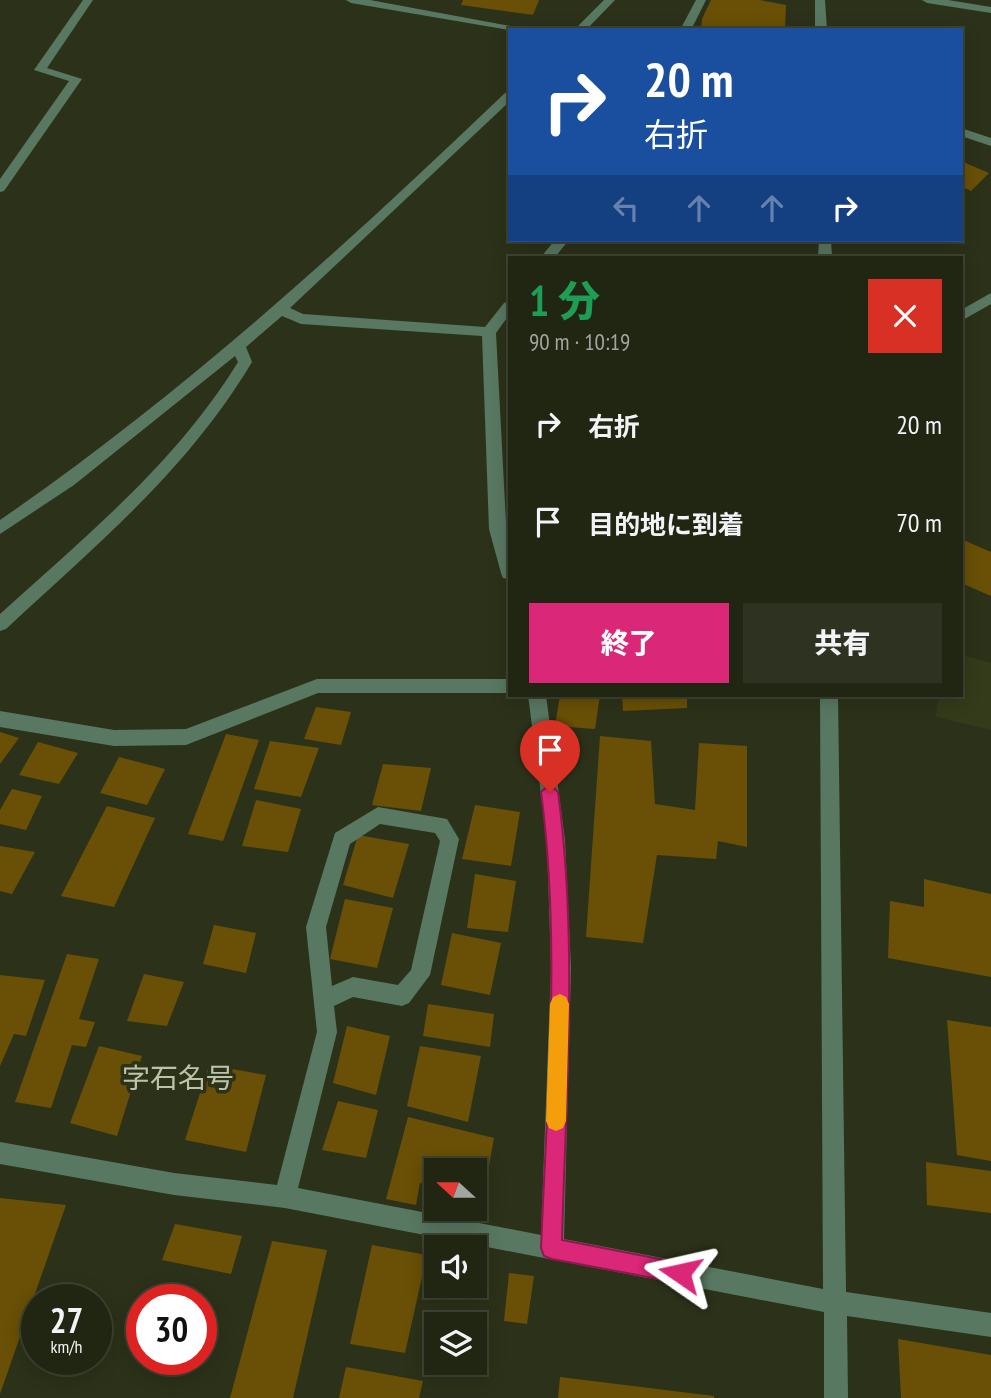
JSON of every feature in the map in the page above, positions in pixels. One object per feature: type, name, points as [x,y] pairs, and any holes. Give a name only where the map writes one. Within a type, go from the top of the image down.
[{"type":"street","points":[[0,188],[76,79],[40,70],[88,0]]},
{"type":"street","points":[[351,0],[515,28]]},
{"type":"street","points":[[581,28],[610,0]]},
{"type":"street","points":[[686,28],[701,0]]},
{"type":"street","points":[[820,0],[821,28]]},
{"type":"street","points":[[926,0],[991,10]]},
{"type":"street","points":[[0,527],[54,492],[282,310],[508,97]]},
{"type":"street","points":[[963,133],[991,142]]},
{"type":"street","points":[[549,256],[560,242]]},
{"type":"street","points":[[963,315],[991,298]]},
{"type":"street","points":[[508,307],[489,332],[498,529],[508,569]]},
{"type":"street","points":[[282,310],[301,319],[489,332]]},
{"type":"street","points":[[0,624],[117,519],[192,442],[230,390],[244,362],[238,346]]},
{"type":"street","points":[[0,719],[114,738],[186,737],[317,686],[508,686]]},
{"type":"street","points":[[537,697],[556,840],[561,968],[552,1248]]},
{"type":"street","points":[[829,697],[836,1398]]},
{"type":"street","points":[[285,1197],[327,1032],[326,999],[316,927],[342,839],[377,815],[440,825],[450,839],[420,975],[402,996],[352,987],[326,999]]},
{"type":"street","points":[[0,1153],[174,1184],[285,1197],[833,1303],[991,1325]]},
{"type":"shaded area","points":[[963,656],[991,663],[991,730],[936,717],[939,697],[963,697]]},
{"type":"building","points":[[463,0],[539,0],[533,15],[461,5]]},
{"type":"building","points":[[711,0],[760,0],[786,5],[785,28],[701,28],[702,19]]},
{"type":"building","points":[[963,162],[989,173],[971,191],[963,187]]},
{"type":"building","points":[[963,540],[991,552],[991,596],[963,584]]},
{"type":"building","points":[[560,697],[600,697],[595,729],[555,726]]},
{"type":"building","points":[[622,697],[687,697],[687,708],[623,711]]},
{"type":"building","points":[[316,707],[351,712],[341,745],[304,739]]},
{"type":"building","points":[[0,732],[19,738],[0,764]]},
{"type":"building","points":[[226,734],[259,740],[223,841],[188,834]]},
{"type":"building","points":[[600,736],[651,741],[655,804],[695,810],[699,743],[747,746],[747,847],[718,841],[716,859],[657,855],[643,943],[586,937]]},
{"type":"building","points":[[270,741],[319,748],[301,797],[254,789]]},
{"type":"building","points":[[38,742],[78,753],[59,784],[19,775]]},
{"type":"building","points":[[119,757],[165,769],[147,805],[100,793]]},
{"type":"building","points":[[383,764],[431,768],[421,811],[372,805]]},
{"type":"building","points":[[12,789],[42,796],[26,830],[0,824],[0,810]]},
{"type":"building","points":[[256,800],[301,809],[288,852],[242,846]]},
{"type":"building","points":[[475,805],[520,812],[511,866],[462,859]]},
{"type":"building","points":[[107,806],[155,818],[114,907],[61,896]]},
{"type":"building","points":[[358,835],[409,844],[393,898],[343,885]]},
{"type":"building","points":[[0,846],[35,852],[12,894],[0,891]]},
{"type":"building","points":[[475,874],[516,881],[508,932],[467,928]]},
{"type":"building","points":[[924,879],[991,894],[991,977],[888,958],[890,901],[924,907]]},
{"type":"building","points":[[345,899],[393,908],[377,968],[330,959]]},
{"type":"building","points":[[214,925],[256,933],[246,973],[203,964]]},
{"type":"building","points":[[452,933],[501,943],[490,995],[441,985]]},
{"type":"building","points":[[67,954],[99,959],[79,1019],[95,1022],[86,1047],[72,1045],[51,1108],[15,1102]]},
{"type":"building","points":[[144,974],[184,982],[167,1026],[127,1021]]},
{"type":"building","points":[[0,975],[45,980],[26,1036],[14,1034],[0,1066]]},
{"type":"building","points":[[428,1004],[494,1014],[490,1047],[423,1036]]},
{"type":"building","points":[[947,1020],[991,1027],[991,1161],[957,1155]]},
{"type":"building","points":[[347,1026],[390,1036],[376,1095],[333,1083]]},
{"type":"building","points":[[99,1046],[142,1056],[117,1136],[70,1123]]},
{"type":"building","points":[[420,1046],[481,1056],[468,1122],[407,1106]]},
{"type":"building","points":[[209,1065],[266,1075],[246,1152],[185,1140]]},
{"type":"building","points":[[338,1101],[378,1110],[366,1158],[322,1150]]},
{"type":"building","points":[[408,1117],[494,1138],[487,1177],[487,1158],[424,1158],[424,1184],[420,1183],[416,1205],[386,1199]]},
{"type":"building","points":[[926,1162],[991,1171],[991,1213],[927,1205]]},
{"type":"building","points":[[0,1198],[66,1205],[38,1284],[21,1284],[21,1334],[0,1394]]},
{"type":"building","points":[[175,1224],[242,1236],[231,1274],[162,1260]]},
{"type":"building","points":[[272,1241],[327,1250],[293,1398],[230,1398]]},
{"type":"building","points":[[372,1245],[424,1254],[424,1268],[405,1353],[350,1344]]},
{"type":"building","points":[[509,1273],[534,1276],[527,1324],[504,1321]]},
{"type":"building","points":[[898,1339],[991,1355],[991,1398],[901,1398]]},
{"type":"building","points":[[346,1367],[423,1381],[419,1398],[339,1398]]},
{"type":"building","points":[[560,1377],[714,1396],[714,1398],[558,1398]]},
{"type":"slow traffic","points":[[556,1121],[560,1004]]},
{"type":"district","name":"字石名号","points":[[178,1077]]},
{"type":"route","points":[[550,792],[556,840],[561,968],[552,1248],[680,1273]]}]
